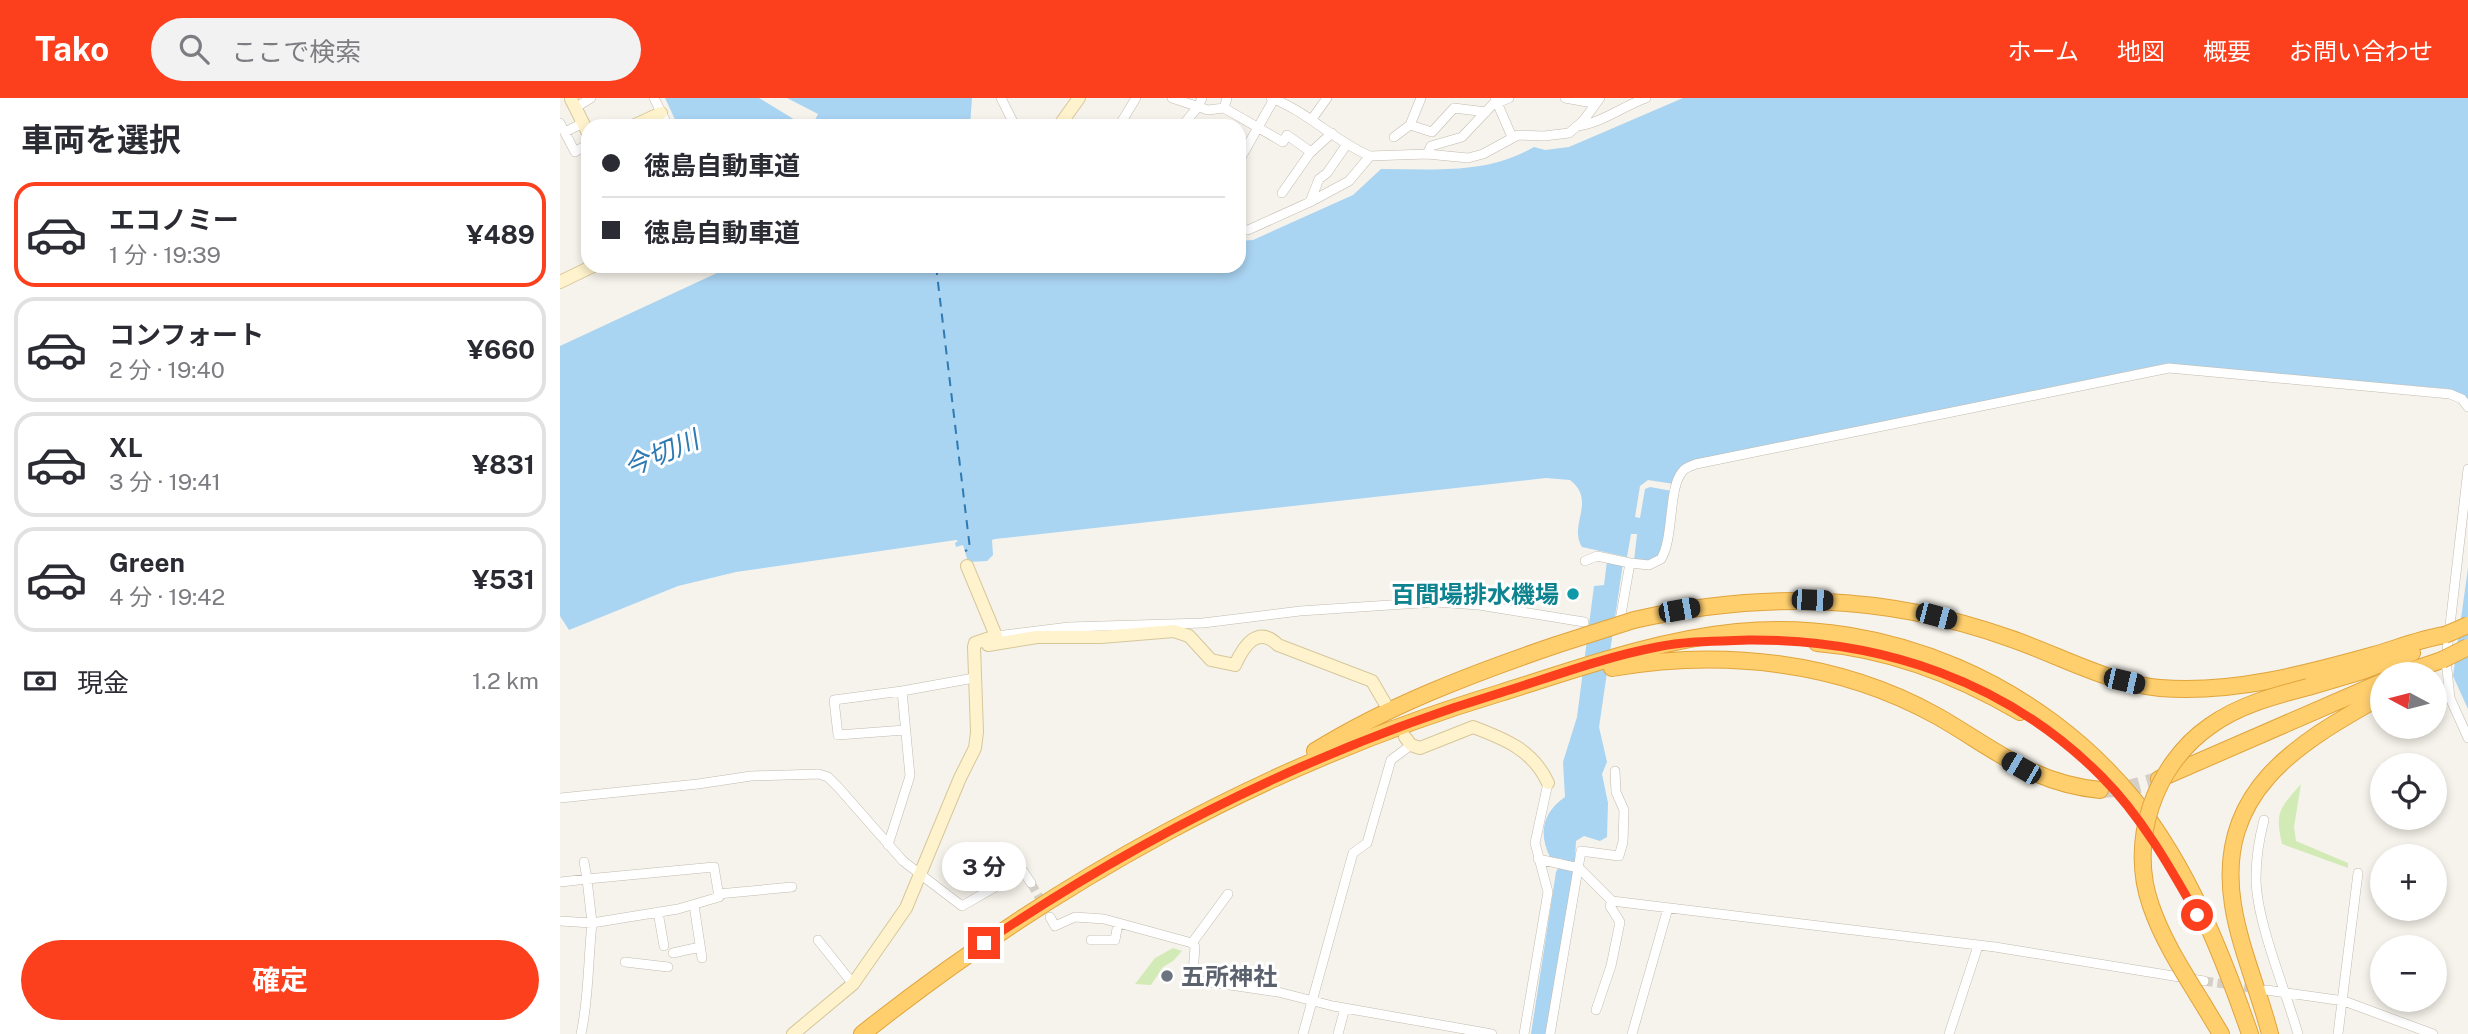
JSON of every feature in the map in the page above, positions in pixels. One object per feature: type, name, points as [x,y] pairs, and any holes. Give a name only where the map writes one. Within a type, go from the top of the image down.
[{"type":"highway","points":[[862,1034],[963,957],[1026,915],[1155,839],[1262,783],[1348,731],[1456,682],[1634,620],[1695,607],[1746,601],[1812,600],[1875,605],[1964,623],[2110,677],[2174,689],[2230,685],[2308,672],[2418,640],[2445,635]]},
{"type":"highway","points":[[2221,1034],[2177,961],[2150,904],[2142,856],[2150,811],[2168,769],[2185,747],[2208,727],[2246,706],[2390,662],[2468,625]]},
{"type":"highway","points":[[1637,658],[1659,646],[1712,635],[1785,630],[1853,636],[1914,651],[1982,678],[2028,705],[2090,753],[2159,836],[2186,882],[2224,966],[2250,1034]]},
{"type":"highway","points":[[2439,662],[2468,647]]},
{"type":"highway","points":[[1262,783],[1343,748],[1429,716],[1551,677],[1637,658],[1752,660],[1834,674],[1877,688],[1915,705],[2034,774],[2061,783],[2100,790]]},
{"type":"highway","points":[[2436,662],[2442,660]]},
{"type":"highway","points":[[2154,781],[2370,687]]},
{"type":"highway","points":[[2270,1034],[2233,906],[2231,865],[2238,827],[2261,783],[2285,757],[2306,741],[2370,703]]},
{"type":"main road","points":[[1064,119],[1079,98]]},
{"type":"main road","points":[[570,103],[581,121]]},
{"type":"main road","points":[[649,119],[661,113]]},
{"type":"main road","points":[[560,282],[581,272]]},
{"type":"main road","points":[[793,1034],[853,984],[898,921],[975,748],[977,732],[974,648],[975,643],[996,636],[967,566]]},
{"type":"main road","points":[[974,648],[1037,637],[1101,637],[1174,631],[1189,636],[1211,660],[1235,665],[1244,648],[1257,637],[1265,635],[1270,636],[1278,645],[1372,681],[1386,705]]},
{"type":"main road","points":[[1408,741],[1420,748],[1473,727],[1530,756],[1541,767],[1548,783]]},
{"type":"street","points":[[570,103],[591,98]]},
{"type":"street","points":[[654,98],[664,119]]},
{"type":"street","points":[[1123,119],[1136,98]]},
{"type":"street","points":[[1172,98],[1200,103],[1208,110],[1224,108],[1245,119]]},
{"type":"street","points":[[1224,108],[1227,98]]},
{"type":"street","points":[[1246,150],[1260,127],[1272,98],[1370,156],[1427,154],[1468,158],[1483,154],[1518,135],[1569,133],[1600,99]]},
{"type":"street","points":[[1312,120],[1326,98]]},
{"type":"street","points":[[1394,137],[1409,125],[1420,98]]},
{"type":"street","points":[[1427,154],[1431,146],[1462,137],[1496,101],[1509,98]]},
{"type":"street","points":[[1565,98],[1587,102],[1600,99]]},
{"type":"street","points":[[1577,126],[1587,125],[1646,98]]},
{"type":"street","points":[[1005,99],[1012,119]]},
{"type":"street","points":[[1496,101],[1512,137]]},
{"type":"street","points":[[1187,119],[1200,103]]},
{"type":"street","points":[[1409,125],[1432,132],[1454,108],[1486,112]]},
{"type":"street","points":[[1246,120],[1283,142],[1287,135],[1311,152]]},
{"type":"street","points":[[581,128],[562,127],[575,152],[581,148]]},
{"type":"street","points":[[1282,193],[1311,152],[1332,133]]},
{"type":"street","points":[[1310,202],[1319,178],[1327,173],[1347,144]]},
{"type":"street","points":[[1246,230],[1310,202],[1349,181],[1370,156]]},
{"type":"street","points":[[1585,561],[1597,556],[1655,564],[1665,554],[1679,478],[1687,467],[2163,369],[2183,368],[2450,394],[2462,399],[2468,407]]},
{"type":"street","points":[[2468,469],[2446,660],[2450,698],[2468,738]]},
{"type":"street","points":[[1619,628],[1628,562]]},
{"type":"street","points":[[996,636],[1069,627],[1203,622],[1300,611],[1435,602],[1584,622]]},
{"type":"street","points":[[905,730],[838,735],[834,700],[974,678]]},
{"type":"street","points":[[888,845],[910,776],[902,691]]},
{"type":"street","points":[[1303,1034],[1353,853],[1367,843],[1391,760],[1408,741]]},
{"type":"street","points":[[1550,1034],[1576,866],[1581,851],[1619,856],[1623,842],[1624,810],[1616,792],[1615,771]]},
{"type":"street","points":[[560,797],[698,784],[751,776],[819,774],[828,777],[838,787],[888,845],[920,875],[962,906],[1023,870],[1031,883]]},
{"type":"street","points":[[1524,1034],[1548,892],[1535,843],[1548,783]]},
{"type":"street","points":[[2264,820],[2258,849],[2256,881],[2269,941],[2298,1034]]},
{"type":"street","points":[[1540,860],[1576,866],[1612,901],[1995,947],[2204,981]]},
{"type":"street","points":[[581,1034],[586,1010],[592,923],[584,862]]},
{"type":"street","points":[[560,882],[714,867],[719,897],[694,905],[592,923],[560,921]]},
{"type":"street","points":[[2338,1034],[2358,873]]},
{"type":"street","points":[[718,894],[792,887]]},
{"type":"street","points":[[1192,943],[1228,894]]},
{"type":"street","points":[[1596,1010],[1611,965],[1620,922],[1610,906],[1612,901]]},
{"type":"street","points":[[694,905],[702,958]]},
{"type":"street","points":[[1632,1034],[1668,908]]},
{"type":"street","points":[[658,912],[664,946]]},
{"type":"street","points":[[1050,917],[1055,926],[1075,917],[1118,923],[1192,943],[1195,947],[1193,973],[1189,979],[1278,992],[1345,1008],[1492,1034]]},
{"type":"street","points":[[1091,940],[1115,940],[1118,923]]},
{"type":"street","points":[[818,940],[853,984]]},
{"type":"street","points":[[1949,1034],[1978,946]]},
{"type":"street","points":[[673,953],[700,947]]},
{"type":"street","points":[[625,962],[668,967]]},
{"type":"street","points":[[2266,990],[2344,1001],[2433,1034]]},
{"type":"street","points":[[1338,1034],[1345,1008]]},
{"type":"green space","points":[[2301,784],[2294,827],[2296,841],[2348,863],[2348,868],[2282,844],[2279,825],[2281,811]]},
{"type":"green space","points":[[1173,948],[1182,951],[1163,967],[1151,985],[1135,984],[1155,958]]},
{"type":"water","points":[[665,98],[759,98],[794,119],[675,119]]},
{"type":"water","points":[[787,98],[972,98],[970,119],[816,119],[818,114]]},
{"type":"water","name":"今切川","points":[[1683,98],[2468,98],[2468,398],[2450,389],[2164,364],[1686,463],[1679,469],[1674,484],[1648,480],[1640,486],[1635,517],[1640,518],[1645,489],[1650,487],[1672,491],[1661,555],[1649,561],[1634,561],[1637,534],[1631,534],[1627,557],[1582,547],[1578,530],[1582,505],[1578,488],[1570,480],[1546,478],[995,539],[992,540],[993,555],[987,561],[968,562],[963,545],[956,547],[956,540],[736,572],[678,586],[569,630],[560,616],[560,346],[717,273],[1246,273],[1246,240],[1253,240],[1353,195],[1381,169],[1478,166],[1516,156],[1534,147],[1545,150],[1569,147]]},
{"type":"water","points":[[1607,561],[1623,563],[1599,727],[1607,762],[1602,774],[1608,803],[1607,837],[1600,841],[1584,836],[1576,841],[1574,879],[1546,1034],[1531,1034],[1556,872],[1563,859],[1550,857],[1544,840],[1545,824],[1552,809],[1565,797],[1563,762],[1577,717],[1594,586],[1604,585]]},
{"type":"water","points":[[2468,568],[2468,709],[2453,676]]},
{"type":"ferry route","points":[[937,273],[970,549],[965,551]]},
{"type":"tunnel","points":[[2100,790],[2129,788],[2154,781]]},
{"type":"tunnel","points":[[1031,883],[1044,906]]},
{"type":"tunnel","points":[[2204,981],[2258,989]]},
{"type":"place","name":"百間場排水機場","points":[[1573,594]]},
{"type":"place","name":"五所神社","points":[[1167,976]]},
{"type":"route","points":[[984,943],[1090,876],[1155,839],[1262,783],[1332,752],[1441,711],[1619,657],[1659,646],[1720,641],[1771,640],[1835,644],[1861,649],[1912,662],[1961,681],[2004,702],[2043,726],[2106,780],[2169,866],[2197,915]]}]
